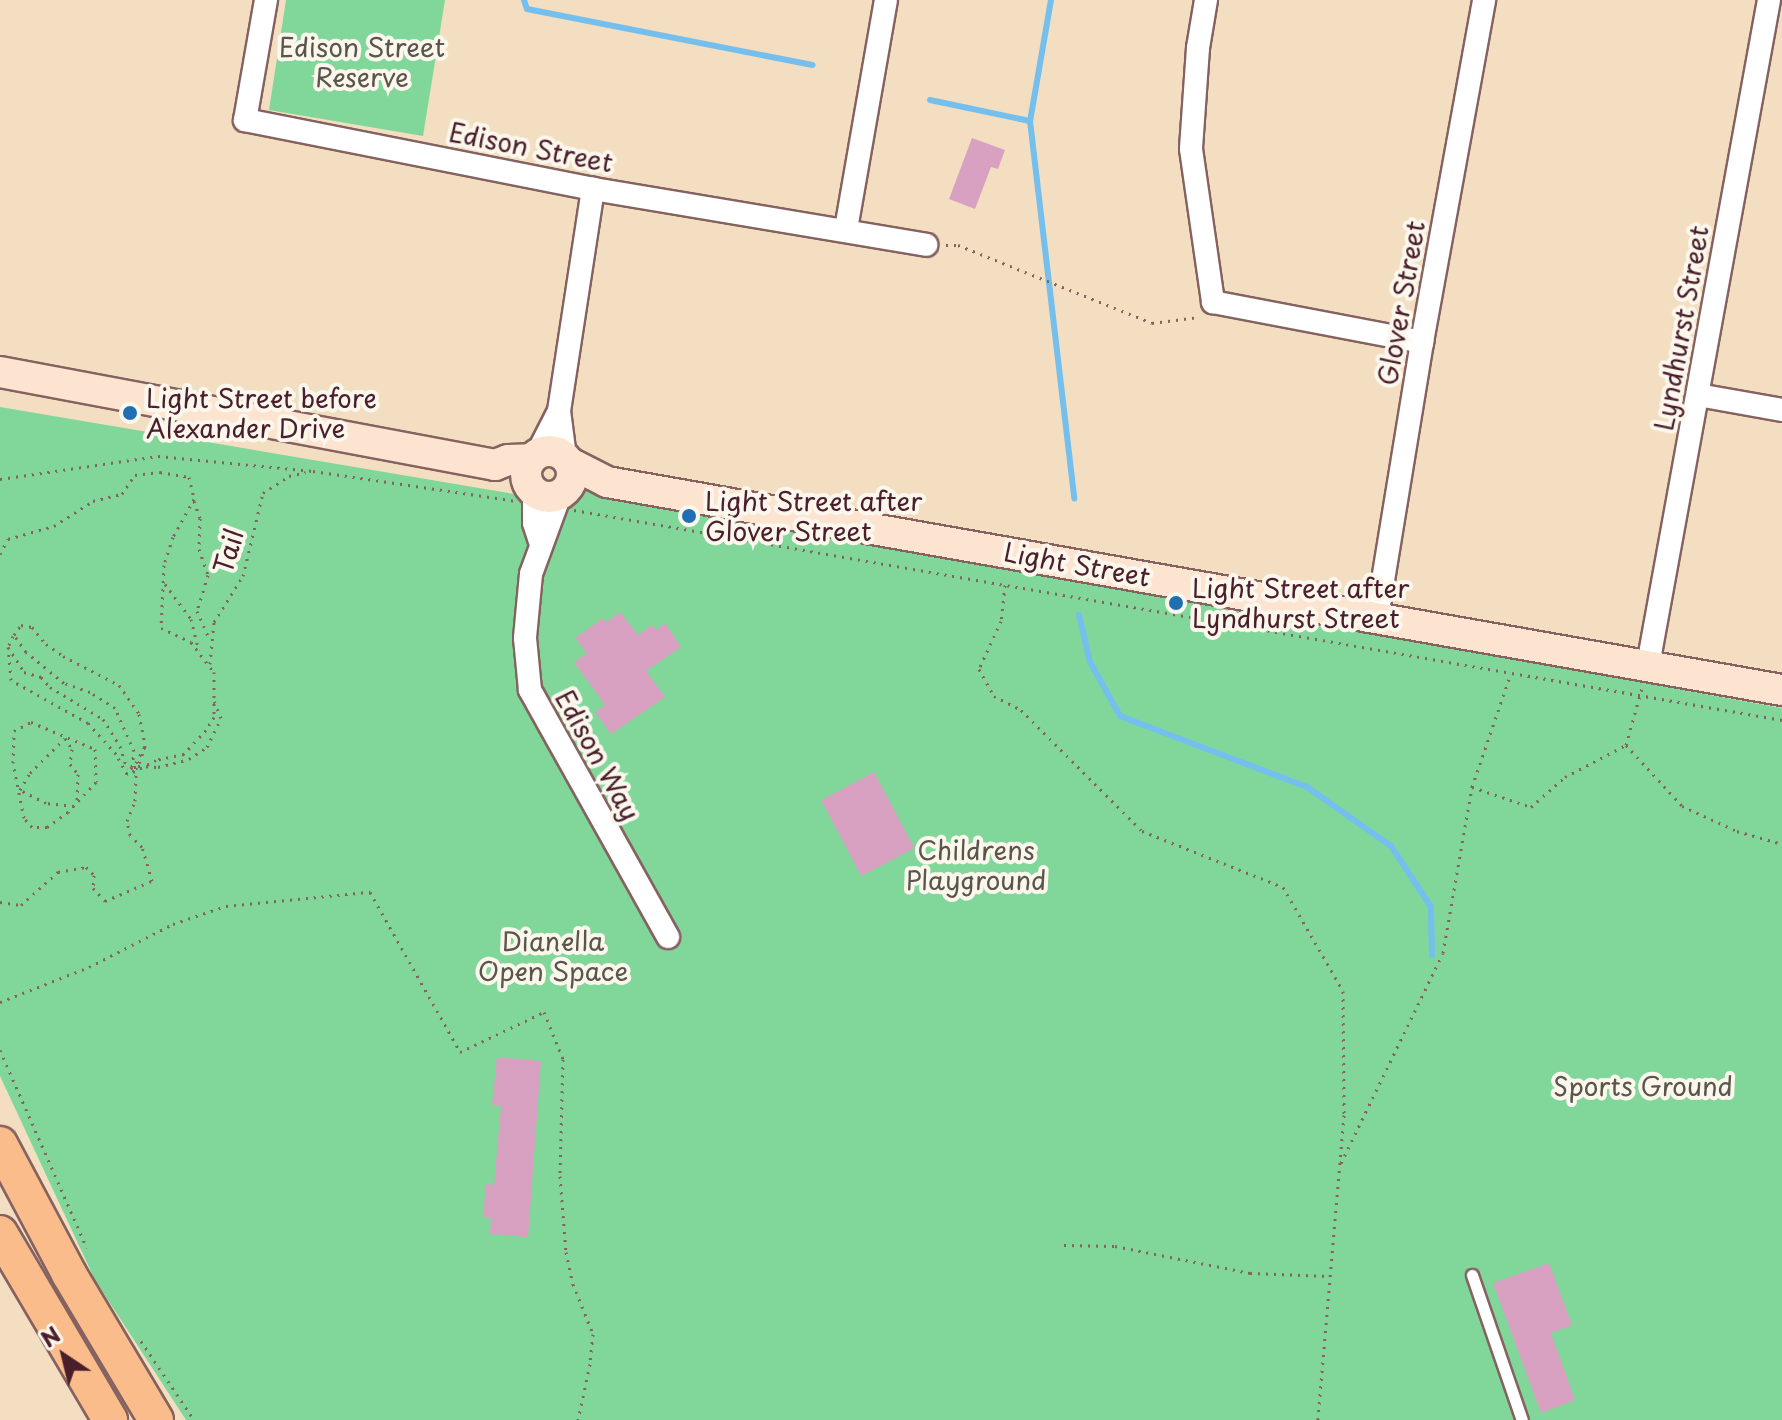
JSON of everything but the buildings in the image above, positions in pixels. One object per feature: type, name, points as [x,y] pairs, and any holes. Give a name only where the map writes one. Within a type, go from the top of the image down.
[{"type":"main road","points":[[0,1144],[69,1274],[156,1420]]},
{"type":"main road","points":[[0,1233],[110,1420]]},
{"type":"street","name":"Edison Street","points":[[266,0],[245,120],[593,189],[846,229],[926,245]]},
{"type":"street","points":[[846,229],[886,0]]},
{"type":"street","points":[[1206,0],[1198,48],[1191,149],[1213,302],[1422,342]]},
{"type":"street","name":"Glover Street","points":[[1377,617],[1422,342],[1484,0]]},
{"type":"street","name":"Lyndhurst Street","points":[[1648,665],[1769,0]]},
{"type":"street","name":"Edison Way","points":[[593,189],[540,541],[531,574],[525,638],[530,690],[668,937]]},
{"type":"street","name":"Light Street","points":[[0,372],[495,465],[503,475],[607,482],[1782,690]]},
{"type":"street","points":[[1698,395],[1782,410]]},
{"type":"lane","points":[[1472,1275],[1522,1420]]},
{"type":"path","points":[[926,245],[958,245],[1152,323],[1201,317],[1213,302]]},
{"type":"path","points":[[0,479],[158,456],[313,471],[549,480],[1005,585],[1510,676],[1782,720]]},
{"type":"path","name":"Tail","points":[[138,766],[158,767],[189,759],[207,747],[221,718],[213,698],[211,642],[214,622],[243,576],[263,493],[289,476],[313,471]]},
{"type":"path","points":[[0,554],[8,539],[54,526],[93,501],[122,494],[135,475],[160,472],[189,477],[200,518],[199,549],[208,575],[197,611],[211,642]]},
{"type":"path","points":[[194,499],[173,537],[164,565],[161,628],[191,642],[211,668]]},
{"type":"path","points":[[163,581],[191,619],[200,654]]},
{"type":"path","points":[[1005,585],[1001,621],[979,669],[994,696],[1021,710],[1142,831],[1283,887],[1343,991],[1344,1115],[1318,1420]]},
{"type":"path","points":[[0,902],[21,905],[58,872],[86,867],[94,875],[93,888],[105,901],[152,881],[142,847],[130,835],[127,821],[135,801],[138,766],[145,746],[139,714],[119,685],[63,656],[46,644],[32,627],[21,625],[8,647],[11,680],[88,723],[128,770]]},
{"type":"path","points":[[14,635],[26,652],[64,683],[90,692],[115,708],[134,751],[128,770]]},
{"type":"path","points":[[8,647],[24,672],[41,677],[50,687],[103,719],[120,746],[128,770]]},
{"type":"path","points":[[1472,787],[1531,807],[1565,777],[1626,745],[1648,665]]},
{"type":"path","points":[[1339,1166],[1443,953],[1472,787],[1510,676]]},
{"type":"path","points":[[128,770],[136,767],[133,772],[138,766],[184,754],[214,717],[213,698]]},
{"type":"path","points":[[31,722],[95,749],[96,782],[76,805],[47,827],[32,827],[24,818],[20,790],[13,763],[14,731],[31,722]]},
{"type":"path","points":[[20,790],[30,773],[65,738]]},
{"type":"path","points":[[65,738],[72,749],[70,764],[78,774],[76,805]]},
{"type":"path","points":[[1626,745],[1682,806],[1737,831],[1782,844]]},
{"type":"path","points":[[20,790],[46,803],[76,805]]},
{"type":"path","points":[[0,1002],[89,967],[173,924],[226,906],[370,892],[460,1052],[544,1012],[563,1059],[560,1176],[566,1252],[573,1284],[593,1334],[578,1420]]},
{"type":"path","points":[[0,1050],[88,1251]]},
{"type":"path","points":[[1064,1245],[1115,1246],[1250,1273],[1330,1276]]},
{"type":"path","points":[[135,1331],[194,1420]]},
{"type":"green space","name":"Edison Street Reserve","points":[[286,0],[445,0],[423,136],[269,110]]},
{"type":"green space","name":"Dianella Open Space","points":[[0,407],[514,494],[569,487],[1782,708],[1782,1420],[186,1420],[95,1280],[0,1076]]},
{"type":"waterway","points":[[524,0],[527,9],[813,65]]},
{"type":"waterway","points":[[1051,0],[1030,121],[1074,498]]},
{"type":"waterway","points":[[930,100],[1030,121]]},
{"type":"waterway","points":[[1079,615],[1090,662],[1120,716],[1307,787],[1391,846],[1431,907],[1432,955]]},
{"type":"place","name":"Light Street before Alexander Drive","points":[[130,413]]},
{"type":"place","name":"Light Street after Glover Street","points":[[689,516]]},
{"type":"place","name":"Light Street after Lyndhurst Street","points":[[1176,603]]},
{"type":"park label","name":"Childrens Playground","points":[[976,865]]},
{"type":"park label","name":"Sports Ground","points":[[1643,1086]]}]
